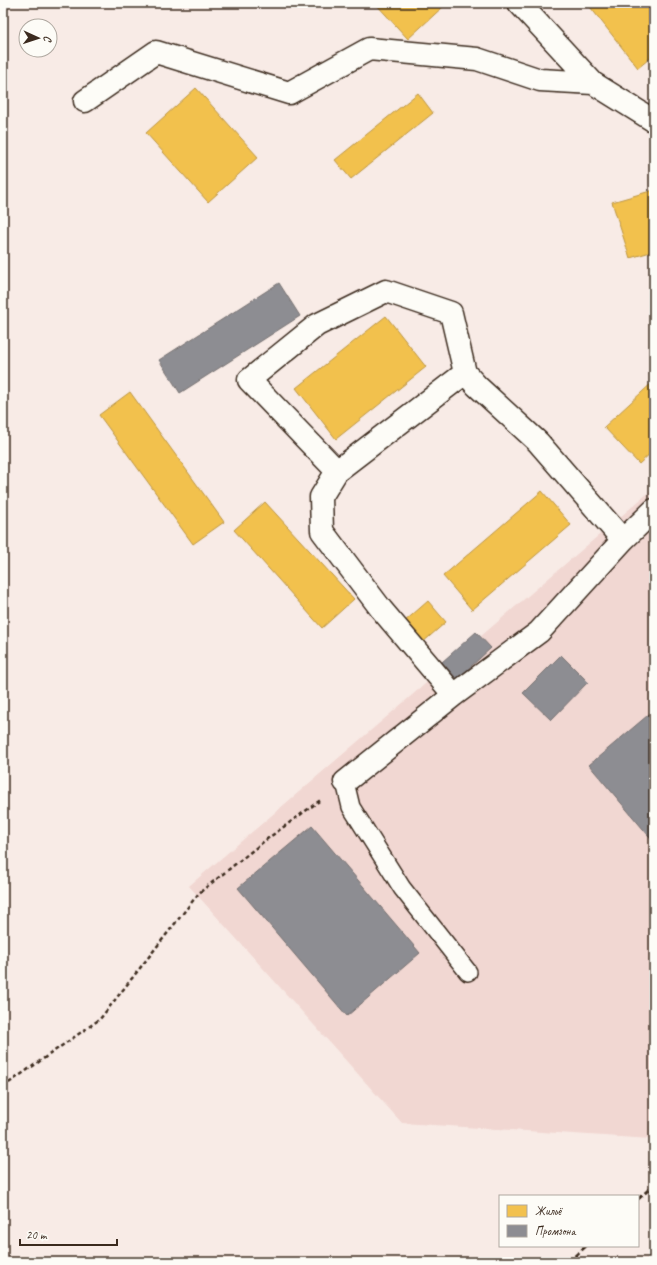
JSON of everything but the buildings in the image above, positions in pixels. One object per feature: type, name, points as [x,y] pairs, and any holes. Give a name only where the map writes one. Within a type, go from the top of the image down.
[{"type":"street","points":[[523,4],[593,83],[654,121]]},
{"type":"street","points":[[84,101],[156,52],[289,93],[368,49],[477,59],[540,80],[593,83]]},
{"type":"street","points":[[337,470],[249,380],[317,325],[386,291],[452,313],[465,373],[477,386],[538,442],[624,540]]},
{"type":"street","points":[[454,694],[381,610],[322,531],[321,497],[337,470],[465,373]]},
{"type":"street","points":[[345,782],[454,694],[539,632],[624,540],[654,510]]},
{"type":"lane","points":[[345,782],[352,807],[402,888],[468,972]]},
{"type":"path","points":[[3,1087],[100,1020],[199,893],[266,839],[345,782]]},
{"type":"shaded area","points":[[654,488],[654,1136],[651,1139],[402,1123],[189,886]]},
{"type":"railway","points":[[639,1198],[654,1185]]},
{"type":"railway","points":[[568,1262],[585,1247]]}]
